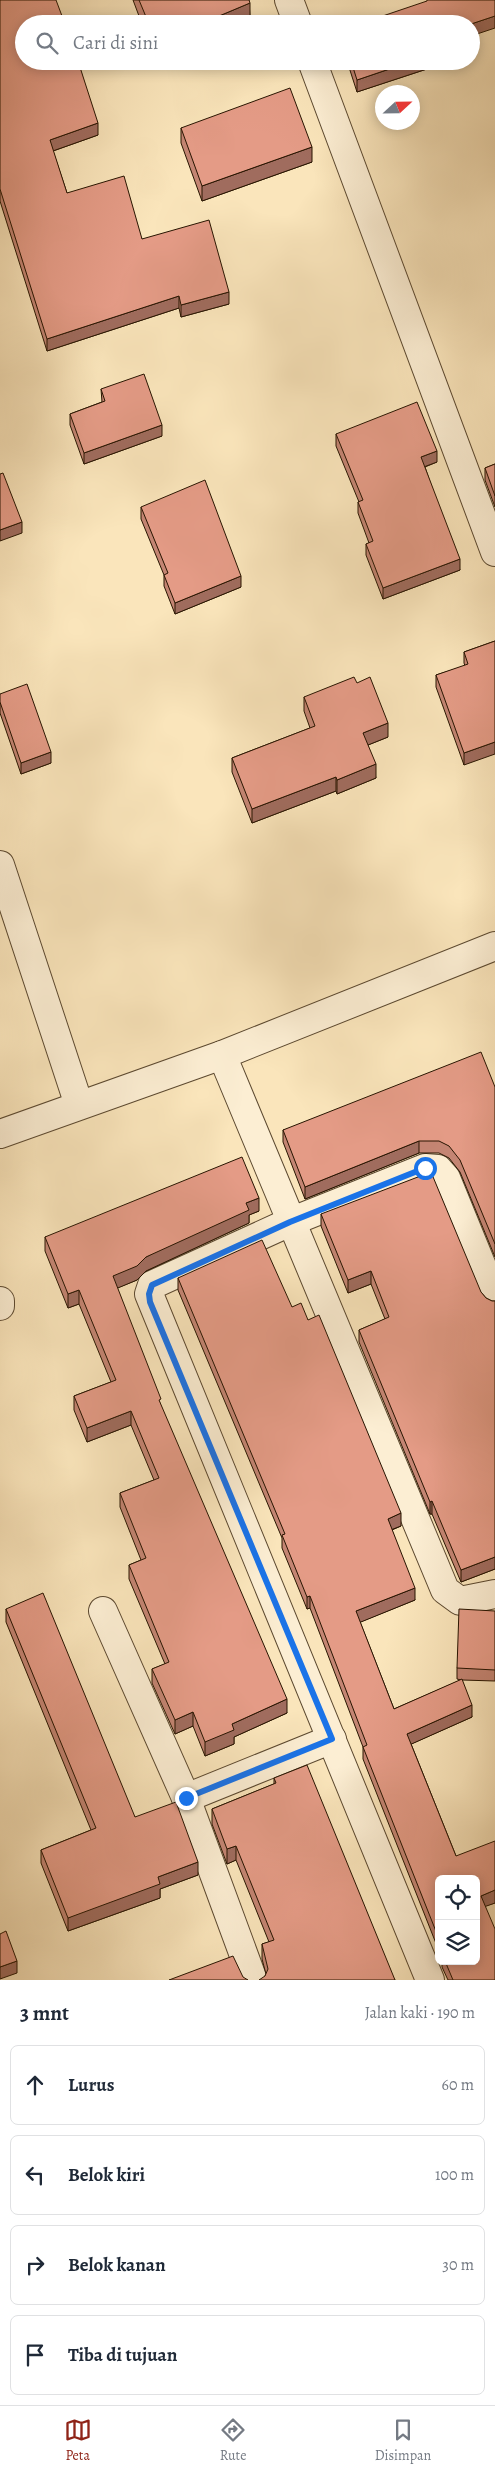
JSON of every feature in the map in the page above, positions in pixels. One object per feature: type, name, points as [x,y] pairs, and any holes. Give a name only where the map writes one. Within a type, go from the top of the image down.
[{"type":"street","points":[[289,0],[295,15]]},
{"type":"street","points":[[315,70],[495,552]]},
{"type":"street","points":[[0,864],[79,1105]]},
{"type":"street","points":[[0,1134],[222,1055],[495,946]]},
{"type":"street","points":[[222,1055],[445,1590],[460,1600],[495,1594]]},
{"type":"street","points":[[430,1980],[149,1294],[152,1285],[290,1222],[425,1168],[438,1169],[446,1178],[495,1298]]},
{"type":"street","points":[[0,1301],[0,1306]]},
{"type":"street","points":[[104,1611],[186,1798],[253,1980]]},
{"type":"street","points":[[186,1798],[332,1739]]},
{"type":"building","points":[[0,0],[56,0],[62,15],[15,15],[15,70],[81,70],[98,123],[50,140],[67,193],[124,176],[142,239],[209,220],[229,292],[181,305],[179,296],[47,339],[0,189]]},
{"type":"building","points":[[139,0],[249,0],[250,3],[221,15],[145,15]]},
{"type":"building","points":[[495,0],[495,16],[480,21],[480,15],[386,15],[427,1]]},
{"type":"building","points":[[354,70],[386,70],[357,80]]},
{"type":"building","points":[[290,88],[312,147],[202,186],[181,128]]},
{"type":"building","points":[[144,374],[162,425],[84,453],[70,414],[105,401],[101,389]]},
{"type":"building","points":[[417,402],[437,451],[421,457],[460,559],[383,588],[366,544],[373,541],[358,502],[363,500],[336,434]]},
{"type":"building","points":[[495,464],[495,496],[485,468]]},
{"type":"building","points":[[3,473],[22,522],[0,530],[0,474]]},
{"type":"building","points":[[205,480],[241,576],[175,603],[164,575],[168,573],[141,507]]},
{"type":"building","points":[[495,641],[495,742],[464,753],[436,675],[468,664],[464,652]]},
{"type":"building","points":[[354,677],[357,683],[370,677],[388,723],[363,733],[376,764],[337,780],[336,777],[252,809],[232,758],[315,726],[304,697]]},
{"type":"building","points":[[27,684],[51,752],[21,763],[0,702],[0,694]]},
{"type":"building","points":[[481,1052],[495,1087],[495,1244],[460,1160],[449,1146],[439,1141],[419,1141],[305,1187],[283,1130]]},
{"type":"building","points":[[242,1157],[259,1198],[246,1203],[249,1210],[146,1257],[137,1266],[113,1276],[161,1399],[159,1400],[287,1699],[232,1724],[234,1730],[205,1742],[193,1712],[175,1720],[152,1669],[169,1662],[129,1565],[146,1558],[120,1493],[159,1478],[131,1411],[87,1428],[74,1396],[116,1380],[79,1290],[68,1294],[45,1237]]},
{"type":"building","points":[[431,1172],[481,1292],[486,1298],[495,1301],[495,1557],[461,1570],[432,1501],[430,1502],[359,1330],[389,1317],[371,1271],[348,1280],[321,1214]]},
{"type":"building","points":[[262,1240],[292,1307],[301,1303],[308,1320],[319,1315],[401,1513],[388,1519],[415,1588],[356,1611],[394,1709],[462,1679],[472,1705],[407,1734],[456,1856],[495,1841],[495,1890],[481,1896],[495,1929],[495,1980],[453,1980],[447,1965],[480,1965],[480,1875],[435,1875],[435,1929],[363,1747],[367,1745],[310,1596],[307,1597],[282,1535],[285,1534],[178,1278]]},
{"type":"building","points":[[43,1593],[135,1817],[176,1802],[198,1862],[158,1877],[160,1884],[68,1918],[41,1850],[96,1828],[6,1609]]},
{"type":"building","points":[[459,1609],[495,1611],[495,1670],[457,1668]]},
{"type":"building","points":[[307,1765],[395,1980],[259,1980],[265,1976],[268,1969],[262,1944],[274,1940],[236,1846],[227,1849],[212,1809],[276,1783],[274,1778]]},
{"type":"building","points":[[6,1931],[17,1961],[0,1967],[0,1934]]},
{"type":"building","points":[[233,1956],[243,1977],[248,1980],[169,1980]]},
{"type":"route","points":[[186,1798],[332,1739],[150,1302],[149,1294],[152,1285],[290,1222],[425,1168]]}]
